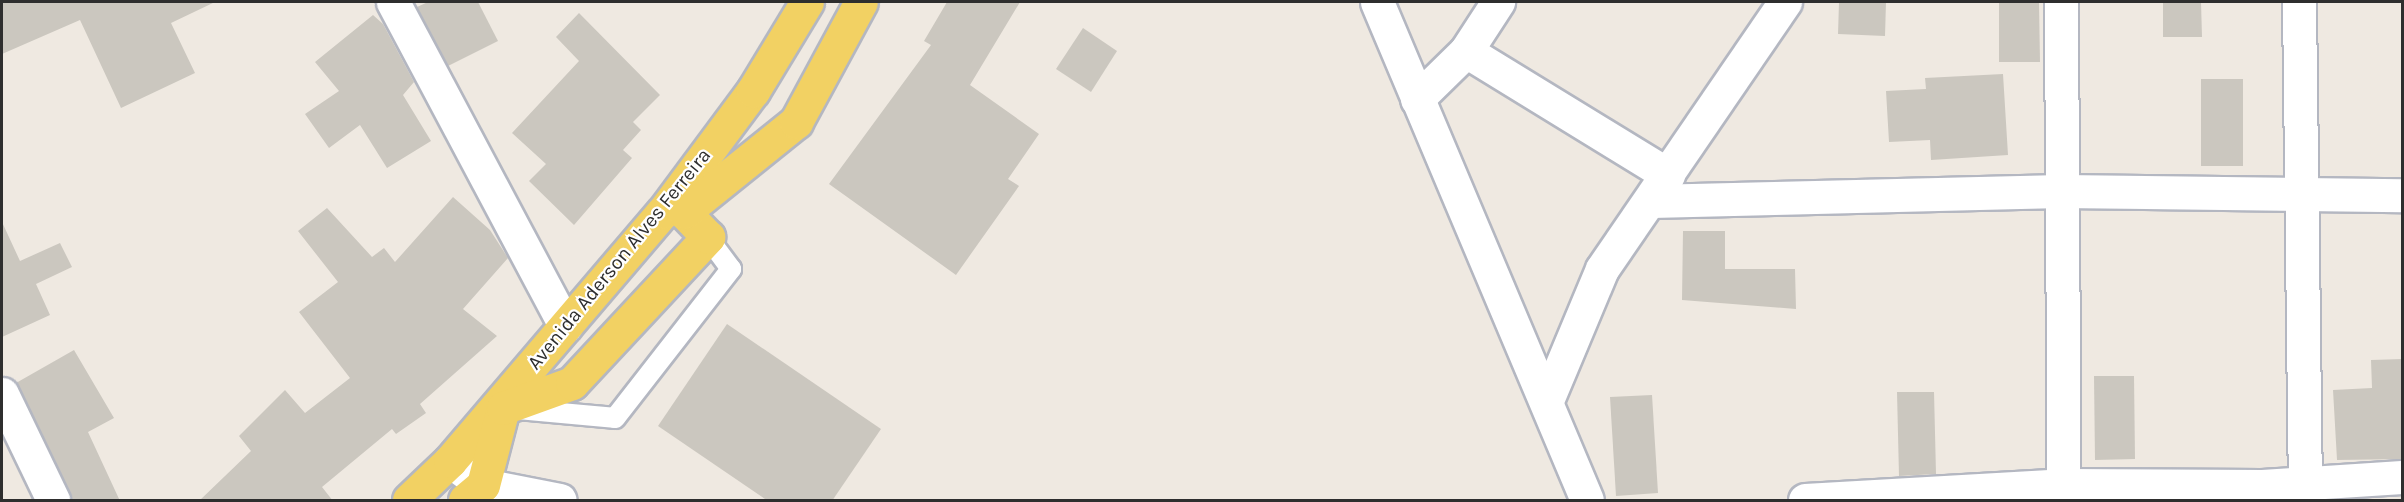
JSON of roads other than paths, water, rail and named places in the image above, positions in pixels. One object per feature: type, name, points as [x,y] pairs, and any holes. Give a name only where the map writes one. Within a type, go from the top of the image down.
[{"type":"main road","name":"Avenida Aderson Alves Ferreira","points":[[409,501],[450,461],[663,212],[753,91],[807,2]]},
{"type":"main road","name":"Avenida Aderson Alves Ferreira","points":[[503,408],[572,383],[708,237],[684,212],[796,122],[861,2]]},
{"type":"main road","points":[[474,493],[503,408]]},
{"type":"street","points":[[393,2],[565,326]]},
{"type":"street","points":[[1377,2],[1548,398],[1587,501]]},
{"type":"street","points":[[1417,99],[1466,51],[1498,2]]},
{"type":"street","points":[[1548,398],[1602,269],[1660,188],[1785,2]]},
{"type":"street","points":[[2061,2],[2064,493]]},
{"type":"street","points":[[2299,2],[2305,196],[2305,484]]},
{"type":"street","points":[[1466,51],[1660,188],[2061,191],[2305,196],[2403,195]]},
{"type":"street","points":[[2,394],[53,501]]},
{"type":"street","points":[[450,461],[474,493],[560,501]]},
{"type":"street","points":[[1805,501],[2305,484],[2403,477]]},
{"type":"lane","points":[[503,408],[615,418],[731,268],[684,212]]}]
